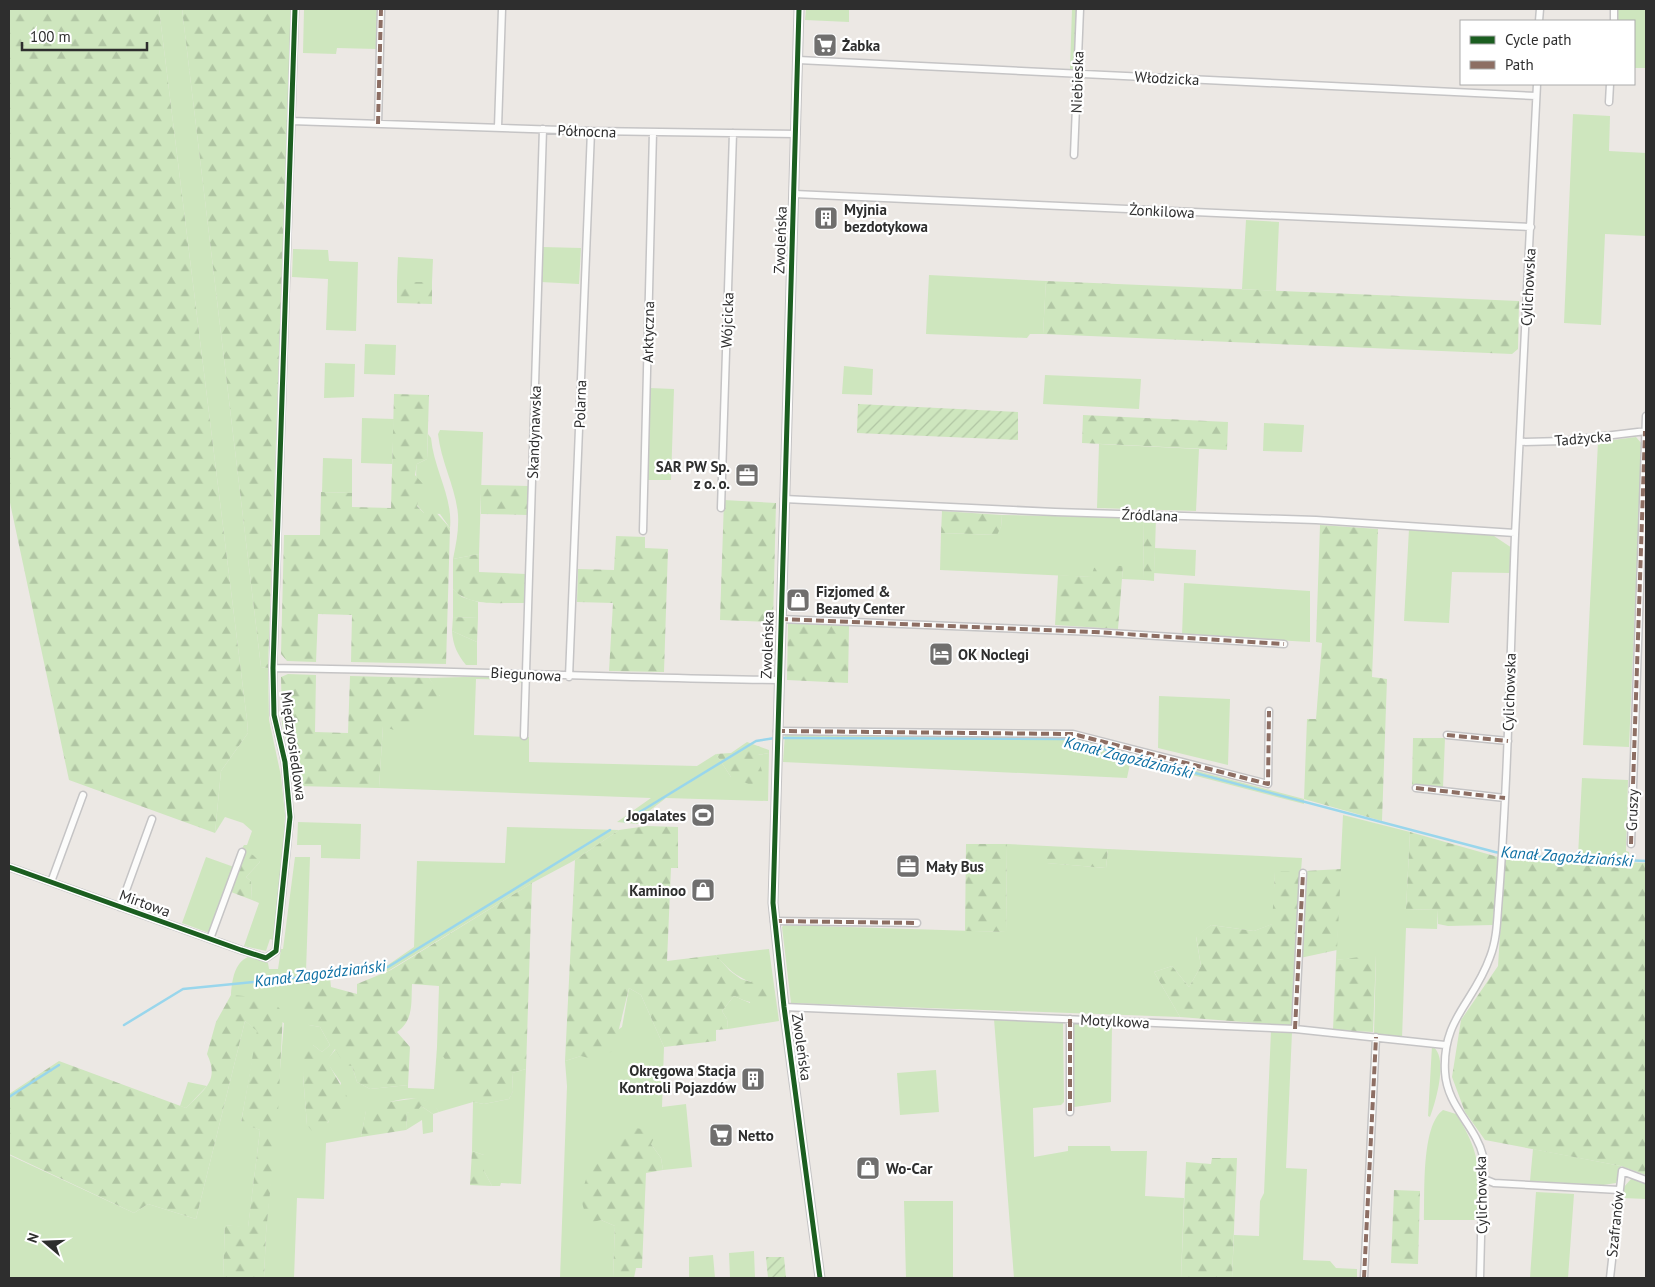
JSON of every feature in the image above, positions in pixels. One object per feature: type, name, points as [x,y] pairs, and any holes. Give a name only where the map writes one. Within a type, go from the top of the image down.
[{"type":"street","name":"Międzyosiedlowa","points":[[273,955],[276,951],[290,817],[285,762],[274,714],[273,668],[295,9]]},
{"type":"street","points":[[378,124],[380,9]]},
{"type":"street","points":[[498,127],[502,9]]},
{"type":"street","name":"Zwoleńska","points":[[799,9],[780,619],[774,921],[820,1278]]},
{"type":"street","name":"Niebieska","points":[[1074,155],[1080,9]]},
{"type":"street","name":"Włodzicka","points":[[798,60],[1536,96]]},
{"type":"street","name":"Cylichowska","points":[[1480,1278],[1484,1179],[1479,1142],[1455,1108],[1447,1086],[1445,1045],[1454,1021],[1483,975],[1491,956],[1498,910],[1508,742],[1515,533],[1537,85]]},
{"type":"street","points":[[1609,102],[1610,85]]},
{"type":"street","name":"Północna","points":[[291,121],[591,131],[796,134]]},
{"type":"street","name":"Skandynawska","points":[[524,736],[543,129]]},
{"type":"street","name":"Polarna","points":[[569,677],[591,131]]},
{"type":"street","name":"Arktyczna","points":[[643,531],[653,132]]},
{"type":"street","name":"Wójcicka","points":[[721,508],[733,132]]},
{"type":"street","name":"Żonkilowa","points":[[794,194],[1531,227]]},
{"type":"street","name":"Gruszy","points":[[1631,844],[1646,416]]},
{"type":"street","name":"Tadżycka","points":[[1520,442],[1571,440],[1646,431]]},
{"type":"street","name":"Źródlana","points":[[784,500],[1055,512],[1316,520],[1515,533]]},
{"type":"street","points":[[780,619],[1094,632],[1284,644]]},
{"type":"street","name":"Biegunowa","points":[[273,668],[465,671],[526,676],[779,680]]},
{"type":"street","points":[[777,736],[1073,734],[1268,784],[1270,711]]},
{"type":"street","points":[[1447,735],[1508,742]]},
{"type":"street","points":[[1416,788],[1505,798]]},
{"type":"street","points":[[52,882],[83,795]]},
{"type":"street","points":[[120,907],[152,819]]},
{"type":"street","points":[[210,939],[242,852]]},
{"type":"street","name":"Mirtowa","points":[[9,867],[266,958],[273,955]]},
{"type":"street","points":[[1295,1029],[1303,873]]},
{"type":"street","points":[[774,921],[917,923]]},
{"type":"street","name":"Motylkowa","points":[[784,1007],[1295,1029],[1376,1036],[1445,1045]]},
{"type":"street","points":[[1070,1019],[1070,1112]]},
{"type":"street","points":[[1364,1278],[1376,1036]]},
{"type":"street","name":"Szafranów","points":[[1610,1278],[1622,1171],[1646,1180]]},
{"type":"street","points":[[1484,1179],[1494,1182],[1619,1190]]},
{"type":"green space","points":[[9,9],[159,9],[248,733],[221,771],[215,833],[69,780],[9,498]]},
{"type":"green space","points":[[159,9],[182,9],[261,667],[268,668],[269,720],[281,776],[285,814],[284,843],[273,940],[270,939],[266,951],[244,946],[259,903],[252,900],[251,881],[246,877],[260,862],[241,850],[244,845],[247,845],[252,831],[243,823],[225,817],[215,833],[221,771],[248,733]]},
{"type":"green space","points":[[182,9],[291,9],[268,668],[261,667]]},
{"type":"green space","points":[[304,9],[378,9],[377,49],[337,48],[336,54],[303,53]]},
{"type":"green space","points":[[806,9],[849,9],[849,22],[805,20]]},
{"type":"green space","points":[[1072,9],[1077,9],[1077,16],[1073,69],[1070,69]]},
{"type":"green space","points":[[1617,9],[1646,9],[1646,68],[1635,68],[1635,20],[1617,20]]},
{"type":"green space","points":[[1573,114],[1610,116],[1609,151],[1646,153],[1646,236],[1605,234],[1601,325],[1564,323]]},
{"type":"green space","points":[[1246,220],[1279,222],[1276,291],[1242,289]]},
{"type":"green space","points":[[543,247],[581,248],[579,284],[541,282]]},
{"type":"green space","points":[[293,249],[328,250],[329,261],[358,262],[356,331],[326,330],[328,279],[292,277]]},
{"type":"green space","points":[[398,257],[433,259],[432,282],[397,282]]},
{"type":"green space","points":[[929,275],[1046,281],[1043,334],[1030,334],[1027,338],[926,334]]},
{"type":"green space","points":[[1046,281],[1519,301],[1518,349],[1512,354],[1043,334]]},
{"type":"green space","points":[[397,282],[432,282],[432,304],[397,303]]},
{"type":"green space","points":[[365,344],[396,345],[395,375],[364,374]]},
{"type":"green space","points":[[325,363],[355,364],[354,397],[324,398]]},
{"type":"green space","points":[[844,366],[873,369],[872,395],[842,394]]},
{"type":"green space","points":[[1045,375],[1141,379],[1139,409],[1043,404]]},
{"type":"green space","points":[[649,388],[674,389],[671,480],[647,480]]},
{"type":"green space","points":[[394,394],[429,395],[427,459],[417,464],[415,475],[423,484],[426,493],[419,498],[417,506],[424,513],[433,509],[450,528],[446,664],[351,662],[352,615],[318,614],[316,662],[287,661],[281,654],[284,535],[320,535],[321,492],[352,493],[352,507],[391,508]]},
{"type":"green space","points":[[858,404],[1018,412],[1018,440],[857,433]]},
{"type":"green space","points":[[1083,415],[1228,422],[1227,450],[1082,443]]},
{"type":"green space","points":[[362,418],[394,419],[392,464],[361,463]]},
{"type":"green space","points":[[1264,423],[1304,425],[1302,452],[1263,451]]},
{"type":"green space","points":[[440,430],[483,432],[479,554],[453,559],[458,532],[457,505],[442,455],[438,434]]},
{"type":"green space","points":[[428,434],[431,438],[449,505],[450,528],[440,514],[424,513],[417,505],[417,464],[427,459]]},
{"type":"green space","points":[[1636,437],[1642,444],[1629,747],[1583,745],[1598,442]]},
{"type":"green space","points":[[1099,444],[1199,449],[1196,511],[1097,508]]},
{"type":"green space","points":[[323,458],[352,459],[352,493],[322,492]]},
{"type":"green space","points":[[481,485],[529,486],[528,515],[481,514]]},
{"type":"green space","points":[[724,500],[776,503],[773,622],[720,620]]},
{"type":"green space","points":[[942,511],[1002,515],[1001,527],[997,535],[941,533]]},
{"type":"green space","points":[[1002,515],[1143,518],[1144,580],[1122,579],[1123,567],[1091,577],[940,570],[941,533],[996,535],[1001,527]]},
{"type":"green space","points":[[1143,518],[1156,518],[1154,581],[1144,580]]},
{"type":"green space","points":[[1320,525],[1378,529],[1372,677],[1387,679],[1382,821],[1304,799],[1307,719],[1316,719],[1322,643],[1316,642]]},
{"type":"green space","points":[[1409,529],[1491,534],[1512,548],[1511,573],[1452,572],[1449,623],[1404,621]]},
{"type":"green space","points":[[616,536],[645,537],[645,548],[668,549],[664,672],[609,671],[613,603],[577,602],[578,569],[614,570]]},
{"type":"green space","points":[[1155,548],[1196,550],[1195,576],[1154,573]]},
{"type":"green space","points":[[479,554],[479,572],[526,574],[526,603],[478,602],[460,595],[453,589],[453,559]]},
{"type":"green space","points":[[1100,565],[1123,566],[1118,629],[1055,625],[1058,575],[1091,577],[1094,568]]},
{"type":"green space","points":[[1184,583],[1310,591],[1310,642],[1182,635]]},
{"type":"green space","points":[[453,589],[462,597],[478,602],[478,618],[453,617]]},
{"type":"green space","points":[[453,617],[478,618],[477,642],[452,631]]},
{"type":"green space","points":[[788,623],[849,626],[848,683],[787,680]]},
{"type":"green space","points":[[452,631],[477,642],[477,665],[466,665],[463,661],[454,645]]},
{"type":"green space","points":[[288,674],[316,675],[315,732],[348,733],[350,676],[429,678],[441,694],[399,732],[383,726],[379,788],[296,786],[282,723],[281,677]]},
{"type":"green space","points":[[498,676],[522,678],[523,686],[519,680],[476,679],[474,735],[529,737],[529,762],[697,766],[716,754],[731,777],[758,755],[769,753],[768,801],[666,798],[636,821],[647,822],[637,824],[617,822],[651,798],[379,788],[383,726],[440,695],[429,678]]},
{"type":"green space","points":[[1159,696],[1230,699],[1228,765],[1158,748]]},
{"type":"green space","points":[[785,734],[1071,738],[1304,799],[1304,804],[1131,759],[1127,778],[783,762]]},
{"type":"green space","points":[[1413,738],[1445,738],[1443,788],[1412,785]]},
{"type":"green space","points":[[747,742],[769,750],[769,753],[758,755],[763,776],[751,785],[731,777],[716,754],[731,753]]},
{"type":"green space","points":[[1582,778],[1628,780],[1626,851],[1629,852],[1629,858],[1578,856]]},
{"type":"green space","points":[[1343,815],[1410,832],[1406,909],[1438,910],[1437,929],[1406,928],[1402,1038],[1374,1034],[1376,956],[1336,960]]},
{"type":"green space","points":[[298,822],[361,824],[360,859],[321,858],[321,845],[297,845]]},
{"type":"green space","points":[[647,826],[678,827],[678,868],[671,868],[667,961],[716,955],[730,971],[741,979],[751,982],[757,979],[769,984],[770,995],[757,1002],[734,996],[722,1011],[727,1019],[728,1029],[716,1030],[716,1041],[664,1047],[641,995],[629,988],[614,1049],[600,1061],[581,1056],[565,1061],[575,860],[619,830]]},
{"type":"green space","points":[[507,827],[619,830],[575,860],[532,883],[388,971],[299,979],[309,1025],[320,1027],[330,1045],[322,1052],[313,1045],[303,1075],[307,1125],[328,1123],[341,1083],[326,1061],[336,1049],[352,1066],[357,1082],[370,1089],[408,1085],[408,1088],[434,1089],[437,1047],[453,1049],[473,1102],[439,1112],[424,1100],[415,1098],[395,1101],[366,1111],[361,1137],[326,1143],[324,1199],[297,1198],[294,1278],[264,1278],[266,1233],[284,1023],[231,995],[233,978],[237,968],[248,957],[268,963],[269,969],[278,969],[281,949],[283,949],[295,857],[310,857],[306,971],[388,965],[414,947],[417,861],[505,863]]},
{"type":"green space","points":[[1410,832],[1498,857],[1493,925],[1448,926],[1438,924],[1438,910],[1406,909]]},
{"type":"green space","points":[[966,844],[1007,844],[1006,932],[965,931]]},
{"type":"green space","points":[[1007,844],[1047,846],[1047,863],[1106,868],[1108,849],[1302,858],[1301,871],[1275,872],[1273,924],[1254,931],[1211,925],[1196,937],[1201,966],[1189,987],[1172,966],[1154,972],[1180,1017],[791,1003],[782,927],[784,925],[1006,932]]},
{"type":"green space","points":[[1047,846],[1108,849],[1106,868],[1046,863]]},
{"type":"green space","points":[[245,852],[253,855],[260,862],[246,877],[251,881],[252,900],[231,892]]},
{"type":"green space","points":[[1505,856],[1646,863],[1646,1175],[1621,1166],[1485,1140],[1465,1112],[1452,1077],[1461,1020],[1498,966]]},
{"type":"green space","points":[[206,857],[234,867],[209,933],[182,923]]},
{"type":"green space","points":[[1341,869],[1337,950],[1300,958],[1305,871]]},
{"type":"green space","points":[[1275,871],[1301,871],[1293,1026],[1180,1017],[1154,972],[1172,966],[1189,987],[1201,966],[1196,936],[1211,925],[1254,931],[1272,924]]},
{"type":"green space","points":[[532,883],[526,1069],[512,1073],[513,1091],[509,1099],[484,1104],[473,1102],[437,1047],[439,986],[412,984],[409,1017],[397,1032],[410,1047],[408,1085],[370,1089],[357,1082],[352,1066],[345,1065],[335,1049],[327,1061],[349,1100],[346,1111],[332,1115],[323,1131],[312,1131],[307,1125],[303,1075],[305,1037],[311,1039],[313,1045],[322,1052],[330,1045],[320,1027],[304,1022],[299,979],[330,977],[331,987],[357,994],[357,984],[391,970]]},
{"type":"green space","points":[[769,949],[779,1021],[728,1029],[727,1019],[722,1011],[734,996],[750,1003],[751,982],[732,971],[716,955]]},
{"type":"green space","points":[[1376,955],[1373,1032],[1333,1030],[1336,960]]},
{"type":"green space","points":[[629,988],[641,995],[664,1047],[662,1107],[686,1104],[692,1167],[663,1170],[661,1158],[651,1144],[601,1220],[615,1226],[613,1278],[560,1278],[567,1086],[565,1061],[584,1055],[622,1027]]},
{"type":"green space","points":[[231,995],[269,998],[283,1012],[278,1113],[266,1233],[264,1278],[223,1278],[225,1225],[248,1227],[260,1130],[241,1123],[257,1031],[245,1021],[196,1219],[148,1204],[134,1213],[9,1154],[9,1094],[59,1061],[186,1108],[204,1090],[211,1078],[211,1063],[207,1054],[216,1022]]},
{"type":"green space","points":[[994,1019],[1063,1022],[1064,1102],[1061,1105],[1033,1108],[1034,1157],[1068,1151],[1068,1146],[1110,1146],[1111,1151],[1147,1151],[1145,1196],[1184,1198],[1181,1278],[1014,1278]]},
{"type":"green space","points":[[245,1021],[258,1031],[241,1122],[260,1130],[248,1228],[225,1225],[223,1278],[9,1278],[9,1155],[134,1213],[148,1204],[196,1219]]},
{"type":"green space","points":[[1073,1023],[1112,1024],[1111,1102],[1074,1107]]},
{"type":"green space","points":[[1271,1031],[1292,1032],[1286,1168],[1307,1169],[1303,1260],[1330,1261],[1336,1268],[1357,1269],[1357,1278],[1232,1278],[1234,1235],[1259,1236],[1260,1201],[1264,1193]]},
{"type":"green space","points":[[1432,1046],[1437,1051],[1440,1059],[1440,1079],[1430,1117],[1428,1116]]},
{"type":"green space","points":[[526,1069],[521,1184],[501,1183],[500,1186],[492,1186],[484,1171],[484,1155],[472,1151],[473,1102],[484,1104],[509,1099],[513,1091],[512,1073]]},
{"type":"green space","points":[[936,1070],[939,1112],[900,1115],[897,1073]]},
{"type":"green space","points":[[188,1082],[207,1086],[186,1108],[180,1106]]},
{"type":"green space","points":[[418,1098],[433,1103],[439,1112],[433,1114],[421,1106],[417,1111],[407,1113],[406,1130],[361,1137],[366,1110],[382,1103]]},
{"type":"green space","points":[[421,1106],[433,1114],[433,1132],[423,1134],[422,1120],[406,1130],[407,1113]]},
{"type":"green space","points":[[1443,1110],[1456,1114],[1471,1141],[1475,1153],[1479,1177],[1478,1220],[1424,1220],[1428,1145],[1436,1118]]},
{"type":"green space","points":[[629,1127],[642,1129],[654,1138],[651,1144],[661,1158],[663,1170],[646,1173],[642,1268],[636,1268],[634,1278],[613,1278],[615,1226],[601,1220],[589,1223],[582,1200],[583,1189],[597,1158],[612,1141]]},
{"type":"green space","points":[[1533,1149],[1621,1166],[1616,1183],[1603,1185],[1530,1181]]},
{"type":"green space","points":[[472,1151],[484,1155],[484,1171],[492,1186],[470,1185]]},
{"type":"green space","points":[[1212,1158],[1237,1158],[1232,1278],[1181,1278],[1186,1162],[1211,1164]]},
{"type":"green space","points":[[1631,1179],[1639,1179],[1646,1183],[1646,1199],[1623,1198],[1623,1188]]},
{"type":"green space","points":[[1394,1190],[1420,1191],[1418,1264],[1391,1263]]},
{"type":"green space","points":[[1536,1192],[1574,1194],[1568,1278],[1530,1278]]},
{"type":"green space","points":[[904,1201],[953,1201],[953,1278],[906,1278]]},
{"type":"green space","points":[[754,1251],[755,1278],[730,1278],[729,1253]]},
{"type":"green space","points":[[713,1255],[715,1278],[689,1278],[689,1257]]},
{"type":"green space","points":[[766,1257],[784,1257],[786,1278],[768,1278]]},
{"type":"waterway","name":"Kanał Zagoździański","points":[[625,821],[756,741],[775,738]]},
{"type":"waterway","name":"Kanał Zagoździański","points":[[780,738],[1066,739],[1495,852],[1516,856],[1646,861]]},
{"type":"waterway","name":"Kanał Zagoździański","points":[[124,1025],[183,989],[388,967],[610,830]]},
{"type":"waterway","name":"Kanał Zagoździański","points":[[9,1097],[59,1065]]},
{"type":"marked path","points":[[378,124],[381,9]]},
{"type":"marked path","points":[[1631,844],[1645,431]]},
{"type":"marked path","points":[[780,619],[1094,632],[1284,644]]},
{"type":"marked path","points":[[777,731],[1073,734],[1268,784],[1269,711]]},
{"type":"marked path","points":[[1447,735],[1508,741]]},
{"type":"marked path","points":[[1416,788],[1505,798]]},
{"type":"marked path","points":[[1295,1029],[1303,873]]},
{"type":"marked path","points":[[774,921],[917,923]]},
{"type":"marked path","points":[[1070,1019],[1070,1112]]},
{"type":"marked path","points":[[1364,1278],[1376,1037]]},
{"type":"cycle path","points":[[9,867],[266,958],[276,951],[290,817],[285,762],[274,715],[273,668],[295,9]]},
{"type":"cycle path","points":[[799,9],[773,903],[784,1007],[820,1278]]},
{"type":"place","name":"Żabka","points":[[825,45]]},
{"type":"place","name":"Myjnia bezdotykowa","points":[[826,218]]},
{"type":"place","name":"SAR PW Sp. z o. o.","points":[[747,475]]},
{"type":"place","name":"Fizjomed & Beauty Center","points":[[798,600]]},
{"type":"place","name":"OK Noclegi","points":[[941,654]]},
{"type":"place","name":"Jogalates","points":[[703,815]]},
{"type":"place","name":"Mały Bus","points":[[908,866]]},
{"type":"place","name":"Kaminoo","points":[[703,890]]},
{"type":"place","name":"Okręgowa Stacja Kontroli Pojazdów","points":[[753,1079]]},
{"type":"place","name":"Netto","points":[[721,1135]]},
{"type":"place","name":"Wo-Car","points":[[868,1168]]}]
